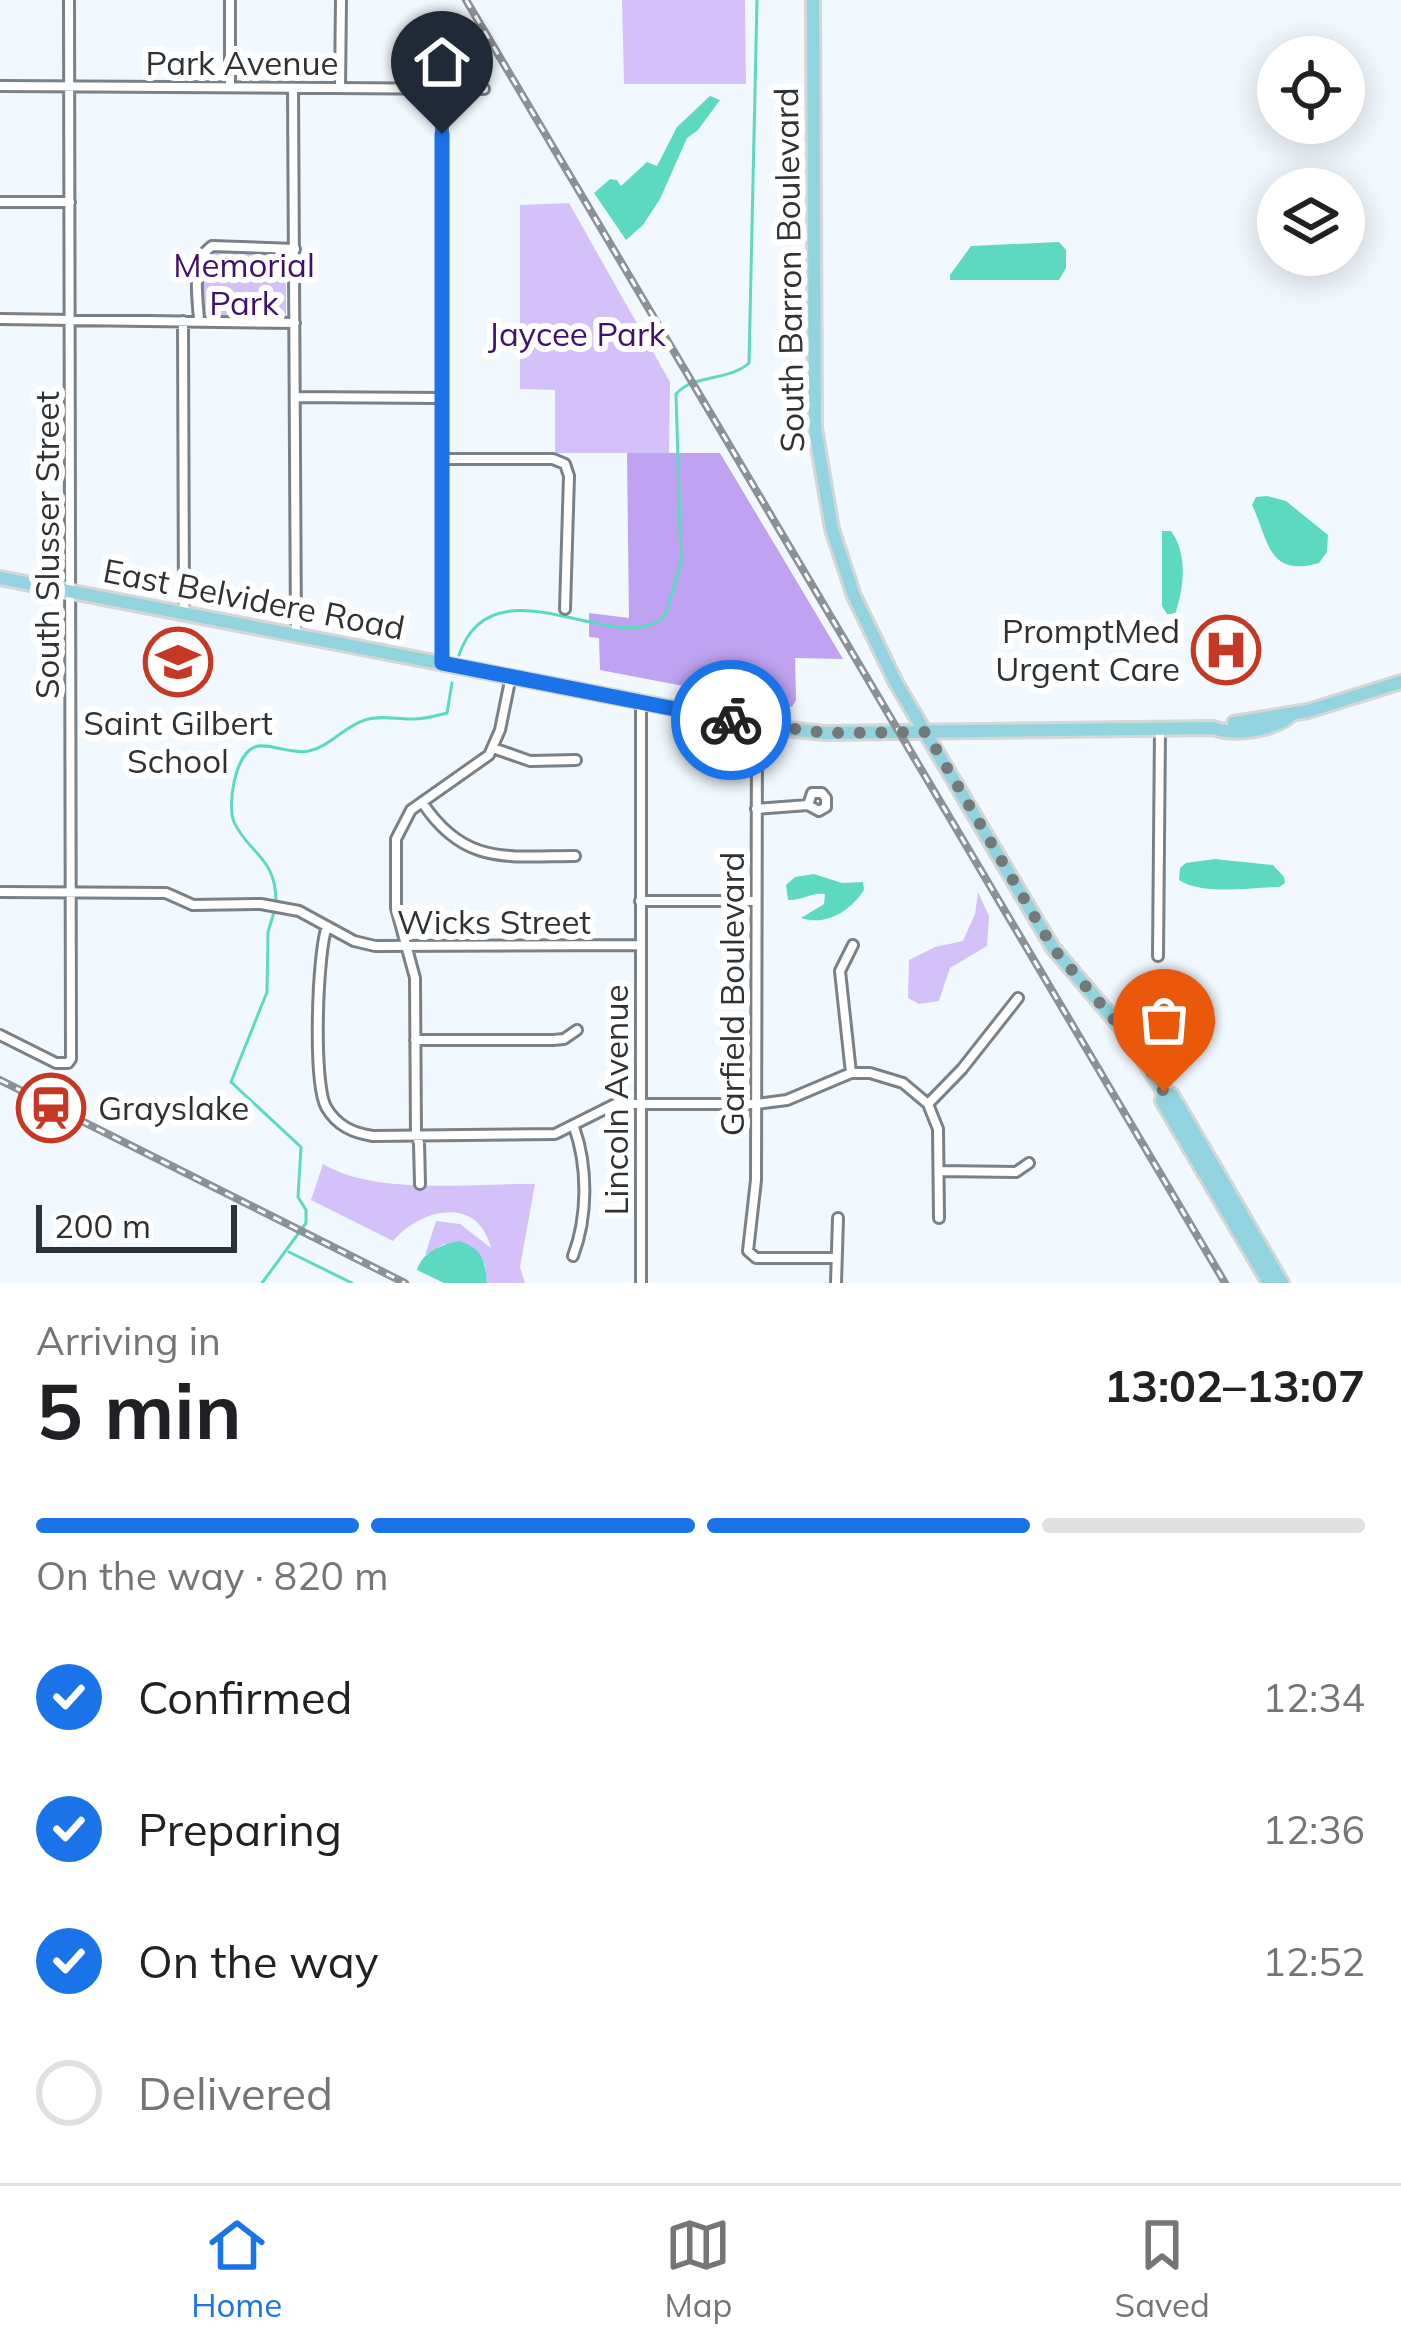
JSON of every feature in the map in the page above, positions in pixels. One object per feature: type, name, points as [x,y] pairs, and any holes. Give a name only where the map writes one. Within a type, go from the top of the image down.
[{"type":"main road","name":"South Barron Boulevard","points":[[813,0],[813,389],[819,467],[832,529],[854,596],[945,766],[1059,957],[1128,1036],[1164,1092]]},
{"type":"main road","name":"East Belvidere Road","points":[[0,578],[757,724],[825,733],[1213,728],[1292,714],[1401,682]]},
{"type":"main road","points":[[897,733],[907,701]]},
{"type":"main road","points":[[945,766],[947,742],[958,732]]},
{"type":"main road","points":[[1269,1283],[1162,1100],[1164,1092],[1172,1095],[1282,1283]]},
{"type":"street","name":"South Slusser Street","points":[[0,1035],[63,1065],[72,1053],[69,0]]},
{"type":"street","points":[[230,0],[230,87]]},
{"type":"street","points":[[340,88],[341,0]]},
{"type":"street","name":"Park Avenue","points":[[0,86],[484,89]]},
{"type":"street","points":[[293,88],[296,634]]},
{"type":"street","points":[[442,89],[442,663]]},
{"type":"street","points":[[0,202],[71,202]]},
{"type":"street","points":[[199,321],[202,253],[212,246],[295,249]]},
{"type":"street","points":[[0,319],[295,323]]},
{"type":"street","points":[[183,321],[184,613]]},
{"type":"street","points":[[295,398],[442,398]]},
{"type":"street","points":[[442,459],[553,459],[565,464],[569,476],[565,609]]},
{"type":"street","points":[[420,1184],[415,978],[396,908],[396,839],[405,817],[479,765],[493,748],[511,676]]},
{"type":"street","name":"Lincoln Avenue","points":[[641,702],[641,1283]]},
{"type":"street","name":"Garfield Boulevard","points":[[757,724],[756,1180],[747,1246],[756,1258],[836,1258]]},
{"type":"street","points":[[1158,956],[1160,730]]},
{"type":"street","points":[[493,748],[530,761],[576,760]]},
{"type":"street","points":[[422,802],[445,833],[473,850],[498,856],[575,856]]},
{"type":"street","points":[[755,809],[808,805]]},
{"type":"street","name":"Wicks Street","points":[[0,892],[166,893],[193,904],[261,904],[299,911],[364,945],[640,945]]},
{"type":"street","points":[[640,901],[756,901]]},
{"type":"street","points":[[327,926],[320,962],[320,1083],[326,1106],[352,1132],[373,1136],[543,1135],[574,1127],[616,1104],[756,1104],[787,1100],[851,1073],[888,1076],[928,1104],[938,1129],[939,1217]]},
{"type":"street","points":[[851,1073],[840,971],[853,945]]},
{"type":"street","points":[[928,1104],[1018,998]]},
{"type":"street","points":[[416,1040],[553,1040],[577,1030]]},
{"type":"street","points":[[573,1256],[583,1231],[582,1153],[574,1127]]},
{"type":"street","points":[[940,1171],[1016,1172],[1029,1163]]},
{"type":"street","points":[[836,1283],[838,1218]]},
{"type":"green space","points":[[622,0],[745,0],[746,84],[624,84]]},
{"type":"green space","name":"Jaycee Park","points":[[569,203],[670,382],[669,453],[555,453],[555,390],[520,389],[520,205]]},
{"type":"green space","name":"Memorial Park","points":[[211,251],[286,251],[286,318],[204,316],[202,263]]},
{"type":"green space","points":[[978,892],[989,916],[987,946],[950,968],[939,1001],[919,1004],[908,998],[909,960],[935,947],[963,941]]},
{"type":"green space","points":[[323,1164],[345,1174],[397,1184],[535,1184],[520,1267],[525,1283],[487,1283],[485,1264],[444,1244],[425,1255],[436,1221],[460,1224],[491,1248],[484,1231],[462,1214],[433,1215],[393,1241],[311,1200]]},
{"type":"shaded area","points":[[710,96],[720,100],[687,138],[660,199],[626,240],[594,193],[610,179],[621,186],[647,162],[657,166],[677,127]]},
{"type":"shaded area","points":[[1059,242],[1066,250],[1066,268],[1059,280],[950,280],[971,246]]},
{"type":"shaded area","points":[[627,453],[720,453],[843,659],[795,658],[792,707],[600,670],[599,638],[589,637],[589,613],[629,618]]},
{"type":"shaded area","points":[[1256,497],[1286,501],[1328,535],[1327,552],[1319,563],[1289,565],[1272,553],[1252,505]]},
{"type":"shaded area","points":[[1162,531],[1171,531],[1182,561],[1175,614],[1167,614],[1162,606]]},
{"type":"shaded area","points":[[1215,859],[1273,865],[1285,883],[1214,889],[1179,880],[1180,868],[1186,863]]},
{"type":"shaded area","points":[[814,874],[842,883],[863,882],[864,890],[837,915],[801,918],[824,904],[825,894],[788,900],[786,885],[795,877]]},
{"type":"shaded area","points":[[459,1241],[481,1256],[487,1283],[444,1283],[417,1270],[428,1254]]},
{"type":"waterway","points":[[459,655],[476,626],[500,613],[528,611],[621,627],[646,626],[666,614],[681,562],[676,394],[692,383],[749,363],[757,0]]},
{"type":"waterway","points":[[276,901],[271,874],[232,814],[234,781],[242,759],[260,746],[309,751],[365,720],[447,713],[452,683]]},
{"type":"waterway","points":[[262,1283],[306,1223],[306,1210],[298,1197],[301,1147],[231,1082],[267,992],[268,932],[274,912]]},
{"type":"waterway","points":[[289,1252],[352,1283]]},
{"type":"railway","points":[[466,0],[1225,1283]]},
{"type":"railway","points":[[0,1080],[405,1283]]},
{"type":"way so far","points":[[731,720],[825,733],[926,732],[1053,948],[1128,1036],[1164,1092]]},
{"type":"place","name":"PromptMed Urgent Care","points":[[1226,650]]},
{"type":"place","name":"Saint Gilbert School","points":[[178,662]]},
{"type":"place","name":"Grayslake","points":[[51,1108]]},
{"type":"route","points":[[442,134],[442,663],[731,720]]}]
